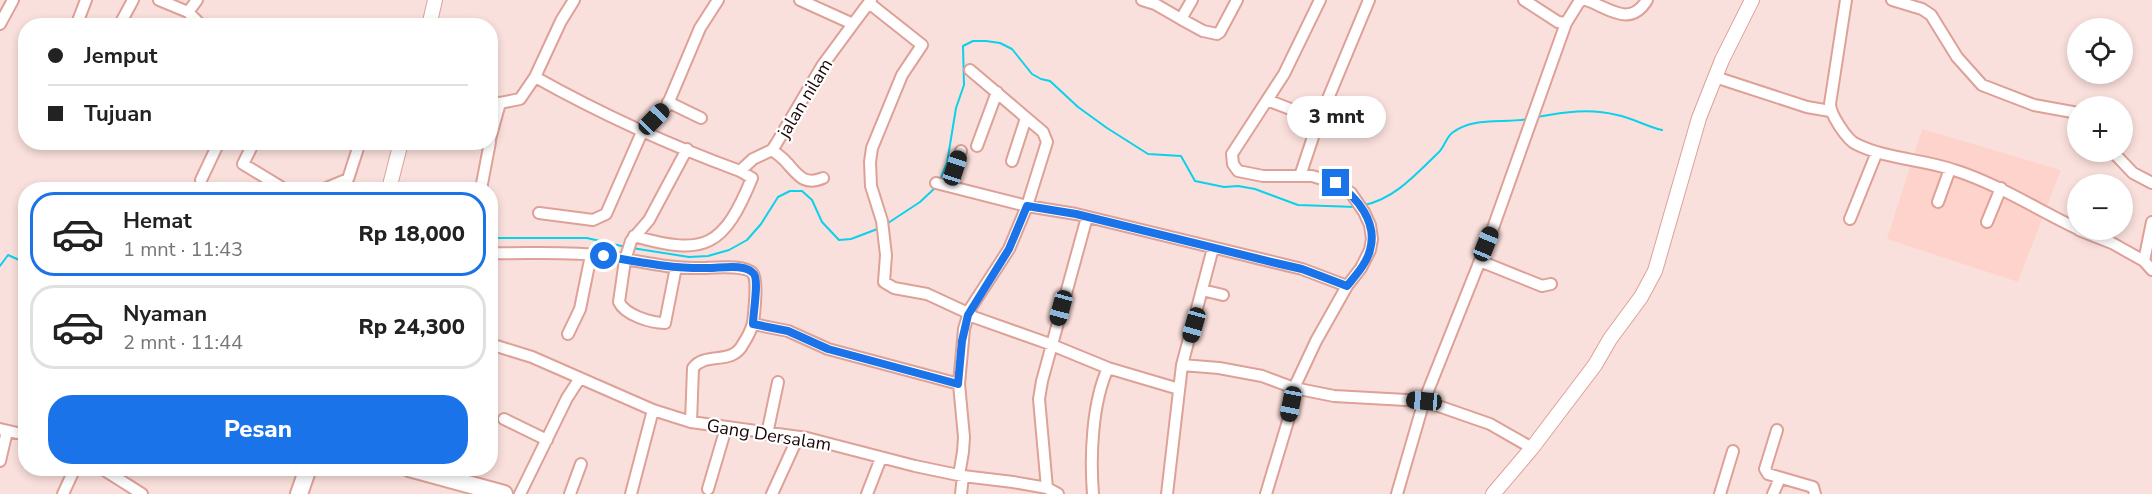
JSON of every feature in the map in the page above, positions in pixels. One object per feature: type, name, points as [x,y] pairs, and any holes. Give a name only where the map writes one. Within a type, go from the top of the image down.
[{"type":"main road","points":[[299,494],[305,476]]},
{"type":"main road","points":[[438,476],[504,494]]},
{"type":"street","points":[[0,24],[13,0]]},
{"type":"street","points":[[79,18],[86,0]]},
{"type":"street","points":[[123,18],[133,0]]},
{"type":"street","points":[[159,0],[188,12],[194,18]]},
{"type":"street","points":[[188,12],[197,0]]},
{"type":"street","points":[[431,18],[435,0]]},
{"type":"street","points":[[498,102],[520,99],[535,77],[564,15],[574,0]]},
{"type":"street","points":[[539,213],[593,220],[606,214],[642,132],[668,102],[700,28],[718,0]]},
{"type":"street","points":[[800,0],[853,24]]},
{"type":"street","points":[[1142,0],[1155,4],[1206,32],[1217,34],[1237,0]]},
{"type":"street","points":[[1180,19],[1192,0]]},
{"type":"street","points":[[1266,494],[1288,421],[1294,388],[1316,341],[1370,250],[1370,225],[1364,212],[1351,193],[1336,183],[1312,176],[1263,176],[1238,171],[1233,164],[1232,154],[1284,74],[1320,0]]},
{"type":"street","points":[[1300,176],[1319,120],[1369,0]]},
{"type":"street","points":[[1524,0],[1558,22],[1566,23]]},
{"type":"street","points":[[1397,494],[1424,401],[1480,261],[1566,23],[1579,2],[1585,0],[1613,12],[1628,15],[1640,11],[1647,0]]},
{"type":"street","points":[[1493,494],[1532,448],[1595,365],[1656,271],[1699,118],[1715,77],[1752,0]]},
{"type":"street","points":[[1846,0],[1830,104],[1830,111],[1846,136],[1854,143],[1877,152],[1950,169],[2001,188],[2067,223]]},
{"type":"street","points":[[1892,0],[1922,9],[1931,15],[1957,57],[1982,86],[2034,105],[2067,111]]},
{"type":"street","points":[[870,2],[922,45],[902,75],[875,138],[870,162],[871,186],[882,221],[886,255],[884,282],[894,288],[927,294],[968,314],[1108,368],[1179,389]]},
{"type":"street","name":"jalan nilam","points":[[740,171],[753,159],[772,150],[789,125],[822,66],[870,2]]},
{"type":"street","points":[[961,494],[964,437],[958,384],[961,345],[968,314],[1009,249],[1027,206],[1047,142],[1043,132],[970,70]]},
{"type":"street","points":[[498,253],[591,255],[657,243],[680,246],[700,245],[714,239],[725,229],[743,199],[752,178],[740,171],[642,132],[535,77]]},
{"type":"street","points":[[1715,77],[1807,107],[1830,111]]},
{"type":"street","points":[[977,146],[997,93]]},
{"type":"street","points":[[1267,100],[1319,120]]},
{"type":"street","points":[[668,102],[701,118]]},
{"type":"street","points":[[1012,161],[1026,118]]},
{"type":"street","points":[[676,267],[665,323],[632,314],[620,305],[629,247],[649,220],[687,149]]},
{"type":"street","points":[[201,180],[215,150]]},
{"type":"street","points":[[250,150],[243,164],[273,182]]},
{"type":"street","points":[[339,182],[348,178],[357,150]]},
{"type":"street","points":[[391,182],[398,150]]},
{"type":"street","points":[[482,182],[488,150]]},
{"type":"street","points":[[772,150],[801,179],[816,181],[823,178]]},
{"type":"street","points":[[949,186],[960,151]]},
{"type":"street","points":[[1850,219],[1877,152]]},
{"type":"street","points":[[2123,162],[2133,173],[2152,183]]},
{"type":"street","points":[[1938,202],[1950,169]]},
{"type":"street","points":[[936,183],[1302,269],[1347,286]]},
{"type":"street","points":[[1987,222],[2001,188]]},
{"type":"street","points":[[1047,488],[1040,399],[1050,345],[1087,217]]},
{"type":"street","points":[[2144,261],[2152,222]]},
{"type":"street","points":[[2105,240],[2144,261],[2152,270]]},
{"type":"street","points":[[629,247],[676,267],[734,267],[748,270],[756,281],[753,324],[742,346],[736,354],[728,358],[702,361],[693,368],[691,422]]},
{"type":"street","points":[[1167,494],[1182,365],[1213,248]]},
{"type":"street","points":[[568,334],[580,309],[591,255]]},
{"type":"street","points":[[1480,261],[1542,286],[1551,284]]},
{"type":"street","points":[[1203,290],[1223,295]]},
{"type":"street","points":[[753,324],[788,331],[828,349],[958,384]]},
{"type":"street","name":"Gang Dersalam","points":[[498,346],[532,357],[653,410],[691,422],[798,437],[961,475],[1047,488],[1058,494]]},
{"type":"street","points":[[1182,365],[1219,368],[1262,376],[1294,388],[1334,396],[1424,401],[1490,424],[1532,448]]},
{"type":"street","points":[[1093,494],[1091,473],[1096,409],[1108,368]]},
{"type":"street","points":[[520,494],[567,398],[580,378]]},
{"type":"street","points":[[767,434],[778,381]]},
{"type":"street","points":[[631,494],[653,410]]},
{"type":"street","points":[[504,419],[547,440]]},
{"type":"street","points":[[708,489],[726,428]]},
{"type":"street","points":[[0,461],[4,430]]},
{"type":"street","points":[[1777,430],[1765,469],[1768,474],[1813,487],[1815,494]]},
{"type":"street","points":[[772,494],[798,437]]},
{"type":"street","points":[[1720,494],[1733,450]]},
{"type":"street","points":[[867,494],[881,458]]},
{"type":"street","points":[[570,494],[581,464]]},
{"type":"street","points":[[63,494],[71,476]]},
{"type":"street","points":[[113,476],[142,494]]},
{"type":"street","points":[[1773,494],[1780,478]]},
{"type":"shaded area","points":[[1922,129],[2061,170],[2018,282],[1887,239]]},
{"type":"waterway","points":[[940,180],[947,163],[956,108],[964,85],[963,46],[973,41],[986,41],[1000,43],[1012,49],[1032,74],[1050,81],[1078,107],[1148,154],[1181,156],[1195,181],[1224,187],[1238,186],[1255,189],[1298,205],[1356,207]]},
{"type":"waterway","points":[[1537,117],[1567,112],[1607,113],[1623,116],[1662,130]]},
{"type":"waterway","points":[[1364,205],[1386,197],[1405,184],[1439,152],[1450,135],[1461,128],[1479,122],[1528,119]]},
{"type":"waterway","points":[[885,225],[920,202],[936,187]]},
{"type":"waterway","points":[[632,248],[689,257],[708,256],[729,250],[747,240],[761,224],[778,197],[790,191],[802,191],[812,200],[822,222],[839,240],[851,239],[880,228]]},
{"type":"waterway","points":[[498,238],[587,238],[626,247]]},
{"type":"waterway","points":[[0,266],[8,255],[18,259]]},
{"type":"route","points":[[604,256],[652,265],[691,268],[734,267],[748,270],[756,281],[753,324],[788,331],[828,349],[958,384],[960,353],[970,309],[1009,249],[1027,206],[1076,214],[1302,269],[1347,286],[1361,268],[1370,250],[1370,225],[1357,200],[1336,183]]}]
